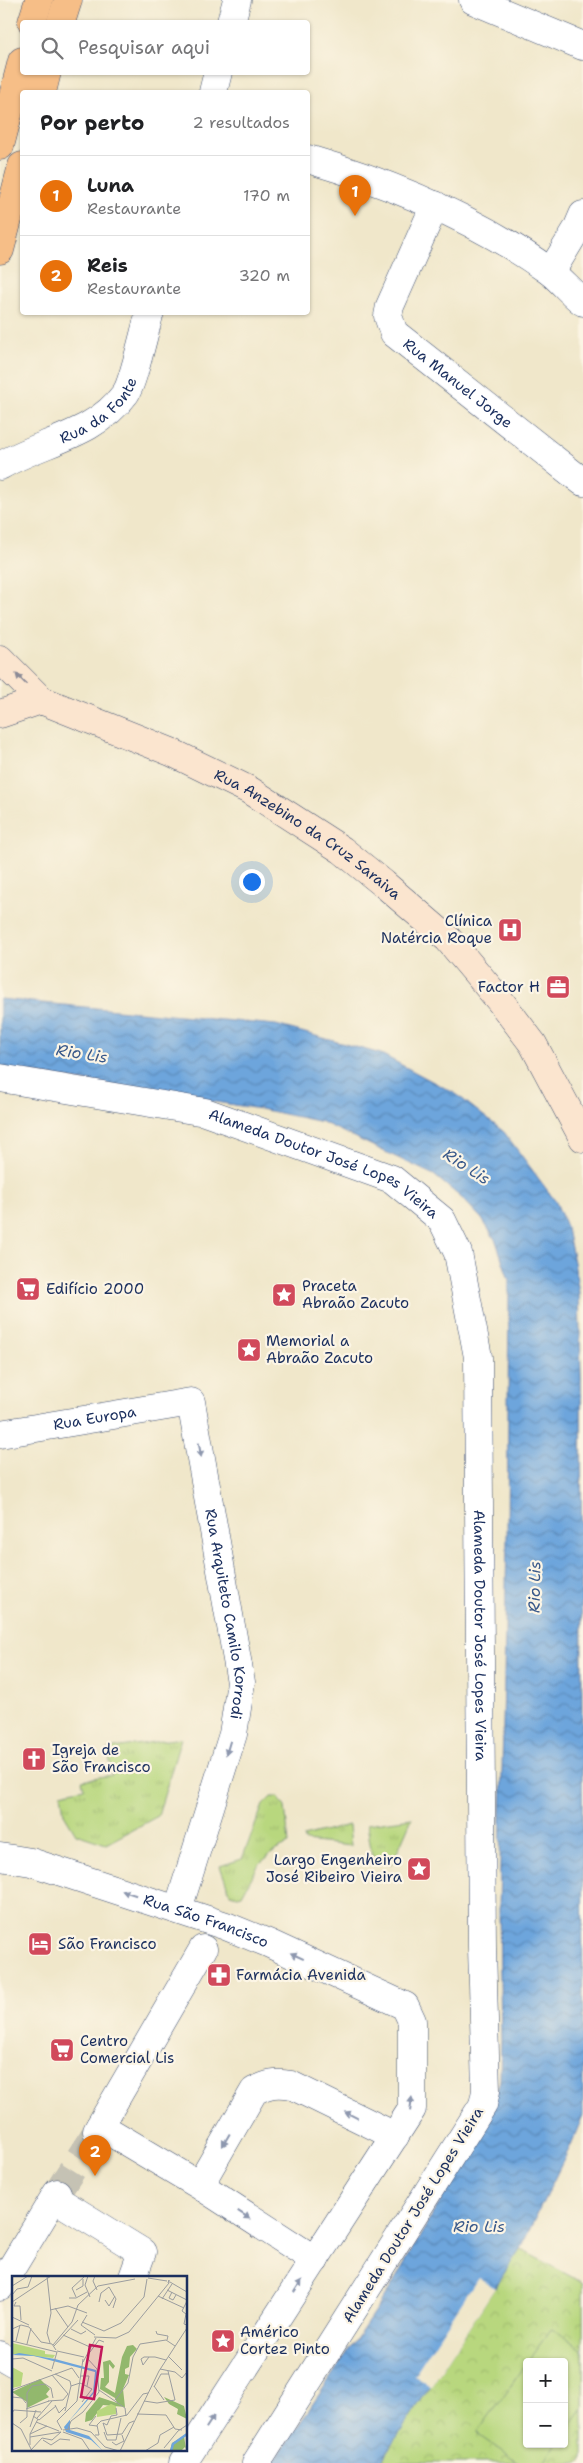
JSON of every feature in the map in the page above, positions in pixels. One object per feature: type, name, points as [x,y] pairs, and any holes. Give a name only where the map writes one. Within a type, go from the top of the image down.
[{"type":"main road","points":[[33,20],[39,0]]},
{"type":"main road","points":[[62,20],[68,0]]},
{"type":"main road","points":[[0,146],[13,74]]},
{"type":"main road","points":[[43,90],[46,75]]},
{"type":"main road","points":[[0,250],[20,174]]},
{"type":"street","points":[[231,20],[236,0]]},
{"type":"street","points":[[473,0],[583,46]]},
{"type":"street","points":[[214,90],[217,75]]},
{"type":"street","points":[[310,160],[384,183],[435,205],[509,245],[550,272],[583,302]]},
{"type":"street","name":"Rua Manuel Jorge","points":[[435,205],[390,306],[388,316],[394,333],[583,482]]},
{"type":"street","points":[[550,272],[577,229],[583,215]]},
{"type":"street","name":"Rua da Fonte","points":[[0,466],[20,454],[92,426],[126,393],[149,315]]},
{"type":"street","name":"Rua Anzebino da Cruz Saraiva","points":[[0,659],[41,700],[116,729],[208,769],[249,790],[349,856],[432,924],[501,1002],[534,1044],[583,1138]]},
{"type":"street","points":[[0,714],[41,700]]},
{"type":"street","name":"Alameda Doutor José Lopes Vieira","points":[[0,1078],[205,1112],[392,1179],[442,1220],[458,1253],[478,1357],[482,1937],[486,2091],[483,2105],[436,2182],[256,2463]]},
{"type":"street","name":"Rua Europa","points":[[0,1434],[191,1402]]},
{"type":"street","name":"Rua Arquiteto Camilo Korrodi","points":[[178,1909],[233,1734],[241,1682],[191,1402]]},
{"type":"street","name":"Rua São Francisco","points":[[0,1857],[31,1862],[178,1909],[268,1943],[405,2006],[412,2021],[412,2109],[395,2136]]},
{"type":"street","points":[[203,1949],[98,2129],[204,2188],[314,2260]]},
{"type":"street","points":[[183,2463],[395,2136],[291,2085],[277,2083],[266,2085],[254,2091],[206,2174],[204,2188]]},
{"type":"street","points":[[0,2287],[55,2195],[142,2252],[133,2276]]},
{"type":"street","points":[[0,2356],[12,2363]]},
{"type":"green space","points":[[181,1738],[158,1816],[106,1844],[76,1834],[64,1814],[61,1793],[84,1788],[82,1780],[112,1775],[108,1749]]},
{"type":"green space","points":[[271,1797],[278,1797],[285,1807],[289,1844],[276,1850],[259,1864],[242,1895],[230,1894],[220,1866],[242,1859],[263,1805]]},
{"type":"green space","points":[[412,1818],[392,1864],[372,1856],[367,1824]]},
{"type":"green space","points":[[349,1825],[351,1846],[305,1841],[304,1837]]},
{"type":"green space","points":[[520,2249],[583,2283],[583,2457],[579,2463],[380,2463]]},
{"type":"green space","points":[[552,2328],[583,2350],[583,2408],[568,2429],[568,2358],[530,2358]]},
{"type":"green space","points":[[523,2369],[523,2448],[554,2448],[544,2463],[519,2463],[477,2433]]},
{"type":"water","name":"Rio Lis","points":[[0,999],[276,1025],[381,1054],[456,1094],[504,1132],[556,1202],[567,1229],[579,1293],[581,1377],[583,2115],[571,2145],[520,2249],[380,2463],[273,2463],[386,2295],[492,2112],[500,2080],[499,1909],[507,1539],[509,1280],[496,1241],[482,1219],[464,1200],[434,1175],[322,1122],[260,1109],[0,1068]]},
{"type":"pier","points":[[478,2277],[495,2288],[431,2386],[414,2375]]},
{"type":"tunnel","points":[[57,2193],[97,2131]]},
{"type":"place","name":"Luna","points":[[355,216]]},
{"type":"place","name":"Clínica Natércia Roque","points":[[510,930]]},
{"type":"place","name":"Factor H","points":[[558,987]]},
{"type":"place","name":"Edifício 2000","points":[[28,1289]]},
{"type":"place","name":"Praceta Abraão Zacuto","points":[[284,1295]]},
{"type":"place","name":"Memorial a Abraão Zacuto","points":[[249,1350]]},
{"type":"place","name":"Igreja de São Francisco","points":[[34,1759]]},
{"type":"place","name":"Largo Engenheiro José Ribeiro Vieira","points":[[419,1869]]},
{"type":"place","name":"São Francisco","points":[[40,1944]]},
{"type":"place","name":"Farmácia Avenida","points":[[219,1975]]},
{"type":"place","name":"Centro Comercial Lis","points":[[62,2050]]},
{"type":"place","name":"Reis","points":[[95,2176]]},
{"type":"place","name":"Américo Cortez Pinto","points":[[223,2341]]}]
